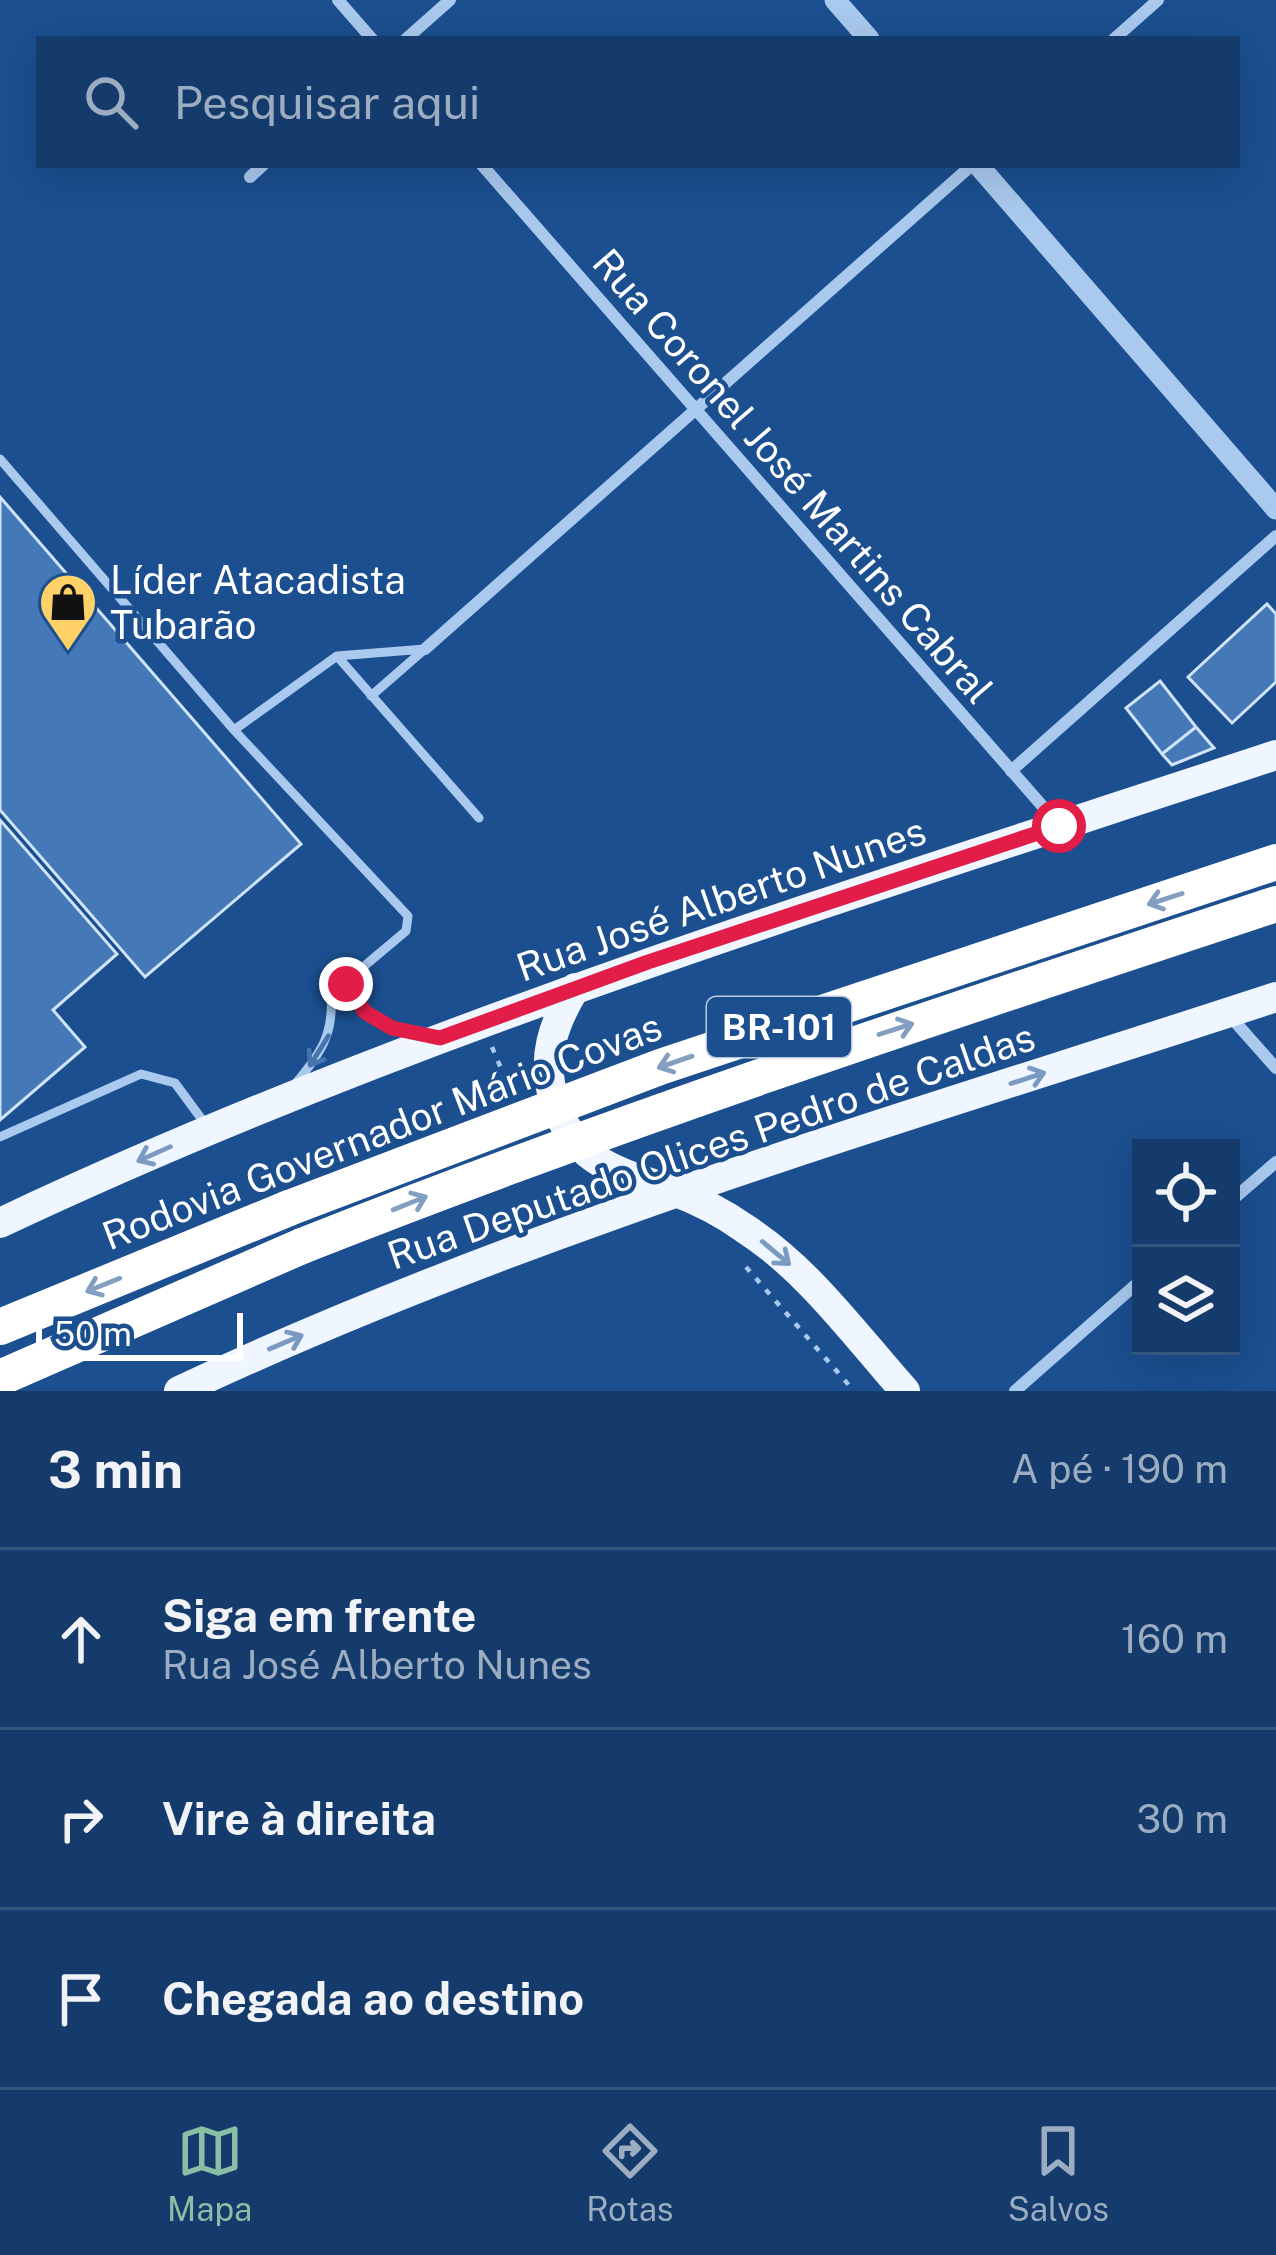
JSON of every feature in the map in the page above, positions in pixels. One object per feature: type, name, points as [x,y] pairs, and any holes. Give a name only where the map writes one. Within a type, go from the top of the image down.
[{"type":"highway","name":"Rodovia Governador Mário Covas","points":[[0,1327],[289,1208],[660,1067],[1276,862]]},
{"type":"highway","name":"Rodovia Governador Mário Covas","points":[[0,1378],[302,1246],[538,1154],[783,1067],[1276,904]]},
{"type":"main road","name":"Rua José Alberto Nunes","points":[[0,1223],[282,1099],[575,988],[1276,755]]},
{"type":"main road","points":[[575,988],[558,1017],[547,1057],[550,1088],[562,1125],[588,1156],[622,1175],[677,1192],[742,1226],[781,1254],[905,1391]]},
{"type":"main road","name":"Rua Deputado Olices Pedro de Caldas","points":[[179,1391],[388,1298],[677,1192],[1276,997]]},
{"type":"street","points":[[338,0],[369,36]]},
{"type":"street","points":[[409,36],[450,0]]},
{"type":"street","points":[[835,0],[866,36]]},
{"type":"street","points":[[1117,36],[1158,0]]},
{"type":"street","points":[[250,177],[260,168]]},
{"type":"street","name":"Rua Coronel José Martins Cabral","points":[[485,168],[1059,826]]},
{"type":"street","points":[[425,649],[972,168]]},
{"type":"street","points":[[978,168],[1276,509]]},
{"type":"street","points":[[1011,770],[1276,536]]},
{"type":"street","points":[[1228,1013],[1276,1068]]},
{"type":"street","points":[[1240,1193],[1276,1162]]},
{"type":"street","points":[[1016,1391],[1132,1288]]},
{"type":"lane","points":[[0,459],[234,730],[408,916],[406,931],[331,994],[332,1027],[322,1052],[282,1099]]},
{"type":"lane","points":[[234,730],[337,656],[425,649]]},
{"type":"lane","points":[[371,696],[425,649]]},
{"type":"lane","points":[[337,656],[479,818]]},
{"type":"lane","points":[[346,984],[365,1012],[392,1028],[440,1038]]},
{"type":"lane","points":[[0,1137],[141,1074],[175,1083],[209,1129]]},
{"type":"path","points":[[745,1267],[854,1391]]},
{"type":"building","name":"Líder Atacadista Tubarão","points":[[0,497],[301,844],[145,977],[0,810]]},
{"type":"building","points":[[1267,604],[1276,614],[1276,682],[1232,723],[1188,677]]},
{"type":"building","points":[[1160,681],[1196,727],[1162,754],[1126,708]]},
{"type":"building","points":[[1196,727],[1214,748],[1172,765],[1162,754]]},
{"type":"building","points":[[0,820],[117,954],[53,1010],[85,1047],[0,1120]]},
{"type":"place","name":"Líder Atacadista Tubarão","points":[[68,653]]},
{"type":"route","points":[[346,984],[365,1012],[392,1028],[440,1038],[648,962],[1059,826]]}]
